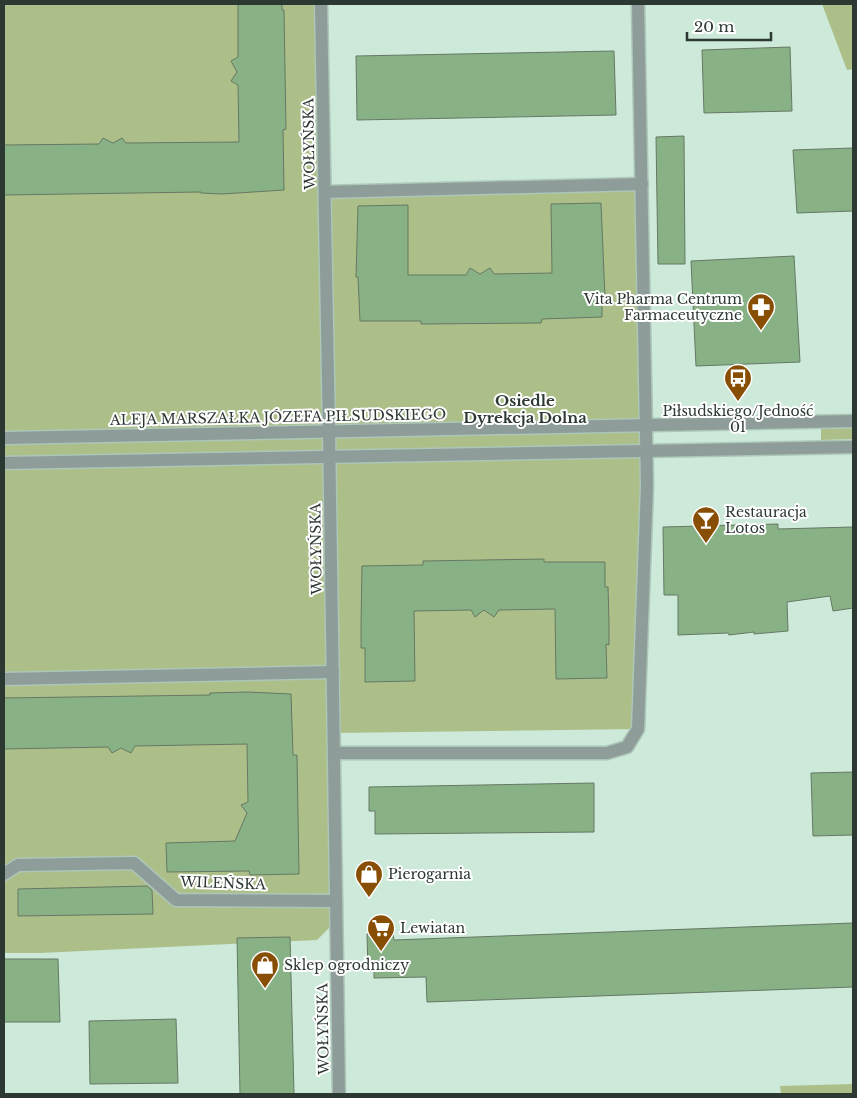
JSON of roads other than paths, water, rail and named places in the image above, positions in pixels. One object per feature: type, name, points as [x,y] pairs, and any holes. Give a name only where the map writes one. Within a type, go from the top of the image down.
[{"type":"street","name":"WOŁYŃSKA","points":[[321,4],[339,1094]]},
{"type":"street","points":[[334,753],[607,753],[627,747],[638,729],[647,451],[638,4]]},
{"type":"street","points":[[325,192],[642,184]]},
{"type":"street","name":"ALEJA MARSZAŁKA JÓZEFA PIŁSUDSKIEGO","points":[[4,438],[853,421]]},
{"type":"street","points":[[4,463],[853,447]]},
{"type":"street","points":[[4,679],[333,672]]},
{"type":"street","name":"WILEŃSKA","points":[[4,874],[18,865],[134,863],[176,900],[336,901]]},
{"type":"place","name":"Vita Pharma Centrum Farmaceutyczne","points":[[761,331]]},
{"type":"place","name":"Piłsudskiego/Jedność 01","points":[[738,402]]},
{"type":"place","name":"Restauracja Lotos","points":[[706,544]]},
{"type":"place","name":"Pierogarnia","points":[[369,898]]},
{"type":"place","name":"Lewiatan","points":[[381,952]]},
{"type":"place","name":"Sklep ogrodniczy","points":[[265,989]]},
{"type":"district","name":"Osiedle Dyrekcja Dolna","points":[[525,408]]}]
